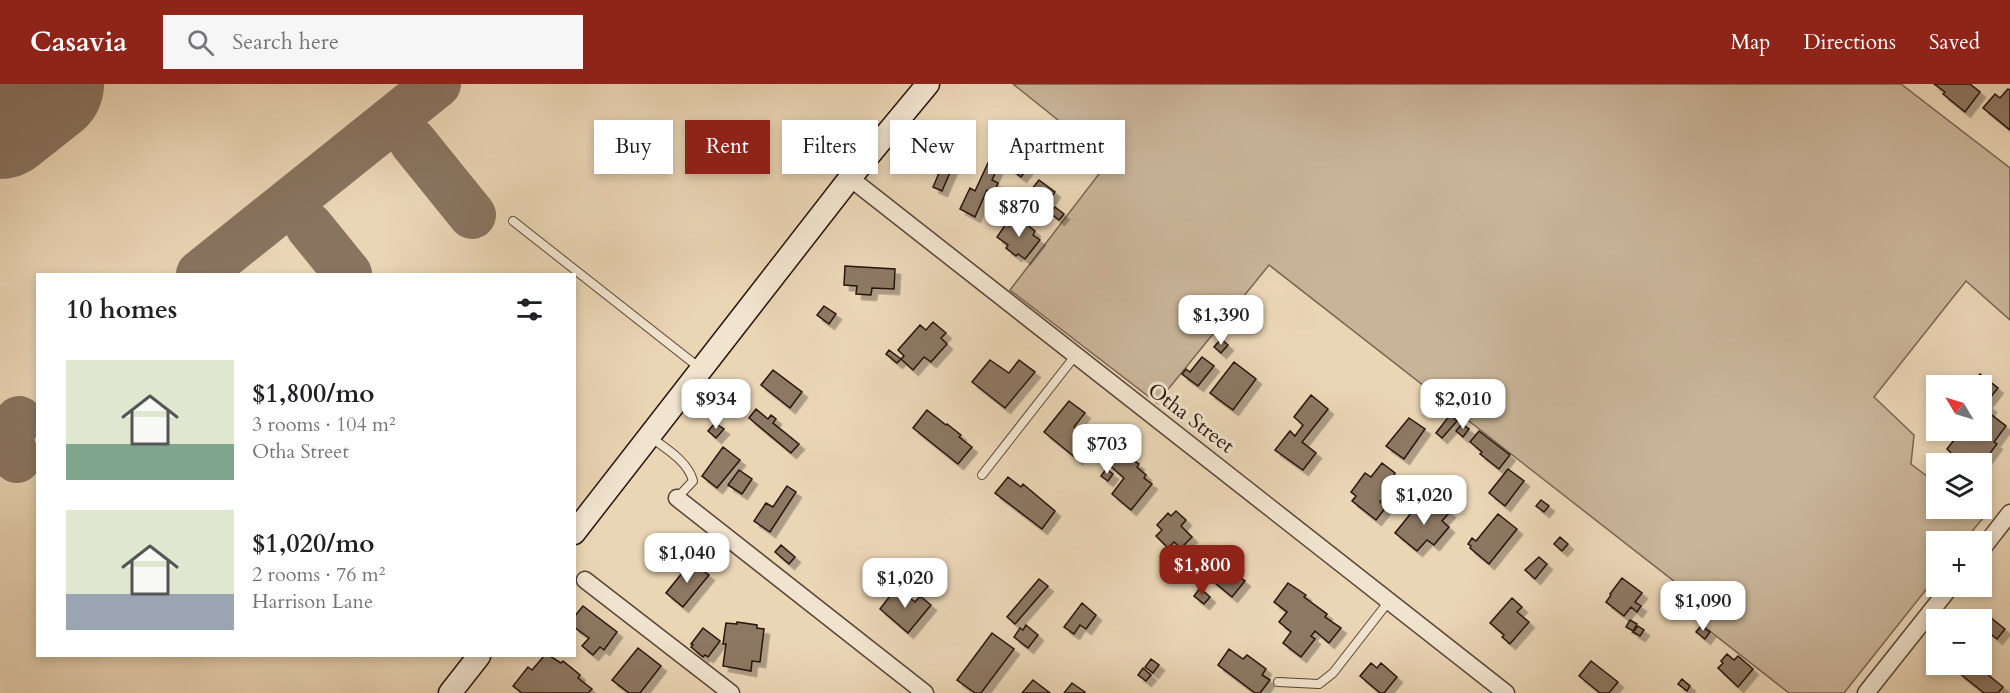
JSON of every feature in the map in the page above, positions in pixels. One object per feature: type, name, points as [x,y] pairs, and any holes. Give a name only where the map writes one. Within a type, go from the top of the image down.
[{"type":"main road","points":[[576,530],[849,178],[928,84]]},
{"type":"main road","points":[[450,693],[478,657]]},
{"type":"street","name":"Otha Street","points":[[849,178],[1506,693]]},
{"type":"street","points":[[677,498],[925,693]]},
{"type":"street","points":[[1992,536],[2010,513]]},
{"type":"street","points":[[585,580],[731,693]]},
{"type":"street","points":[[1866,693],[1942,597]]},
{"type":"lane","points":[[513,221],[701,369]]},
{"type":"lane","points":[[982,475],[1075,356]]},
{"type":"lane","points":[[649,436],[691,472],[693,481],[677,498]]},
{"type":"lane","points":[[1278,682],[1319,684],[1333,673],[1389,600]]},
{"type":"shaded area","points":[[1013,84],[1901,84],[2010,168],[2010,320],[1966,281],[1874,397],[1914,435],[1911,464],[1926,475],[1926,519],[1982,519],[1972,531],[1926,531],[1926,590],[1844,693],[1789,693],[1697,621],[1707,607],[1269,265],[1157,403],[1010,290],[1099,174],[1125,174],[1125,120],[1058,120]]},
{"type":"building","points":[[1934,84],[1970,84],[1980,92],[1965,112]]},
{"type":"building","points":[[2008,89],[2010,90],[2010,130],[1983,108],[1995,94],[2000,98]]},
{"type":"building","points":[[988,163],[988,174],[995,174],[992,180],[998,183],[994,193],[987,190],[975,217],[960,209],[970,188],[975,191]]},
{"type":"building","points":[[939,174],[949,174],[942,191],[933,187]]},
{"type":"building","points":[[1039,180],[1055,192],[1044,208],[1027,195]]},
{"type":"building","points":[[1055,207],[1064,214],[1059,220],[1050,213]]},
{"type":"building","points":[[1016,216],[1035,231],[1033,235],[1040,240],[1025,259],[1018,254],[1016,256],[1006,248],[1008,245],[997,237],[1006,224],[1009,226]]},
{"type":"building","points":[[845,266],[895,269],[894,289],[872,288],[871,295],[856,294],[857,286],[844,285]]},
{"type":"building","points":[[824,306],[836,314],[829,324],[817,315]]},
{"type":"building","points":[[933,322],[946,333],[941,338],[947,344],[931,362],[924,357],[913,370],[901,359],[904,356],[898,350],[920,325],[926,330]]},
{"type":"building","points":[[1221,339],[1228,345],[1221,353],[1214,347]]},
{"type":"building","points":[[889,350],[901,359],[897,363],[886,354]]},
{"type":"building","points":[[1202,357],[1214,366],[1198,386],[1182,374],[1186,369],[1190,372]]},
{"type":"building","points":[[990,360],[1009,373],[1019,360],[1035,372],[1005,408],[972,382]]},
{"type":"building","points":[[1234,362],[1256,379],[1233,410],[1210,393]]},
{"type":"building","points":[[773,370],[802,392],[790,408],[761,385]]},
{"type":"building","points":[[1992,383],[1998,388],[1992,396]]},
{"type":"building","points":[[1311,395],[1328,409],[1302,442],[1316,453],[1303,470],[1275,450],[1290,431],[1295,436],[1303,425],[1294,417]]},
{"type":"building","points":[[1069,401],[1085,413],[1074,427],[1091,441],[1077,459],[1044,432]]},
{"type":"building","points":[[756,409],[768,419],[771,415],[776,419],[773,423],[799,444],[791,453],[749,418]]},
{"type":"building","points":[[927,410],[961,435],[959,437],[972,447],[958,464],[913,428]]},
{"type":"building","points":[[1450,415],[1457,421],[1442,438],[1436,433]]},
{"type":"building","points":[[1992,415],[2006,426],[1994,442],[1997,444],[1990,453],[1951,453],[1947,449],[1953,441],[1992,441]]},
{"type":"building","points":[[1409,418],[1425,429],[1404,459],[1386,446]]},
{"type":"building","points":[[715,423],[724,429],[716,438],[708,431]]},
{"type":"building","points":[[1462,424],[1469,429],[1463,437],[1456,431]]},
{"type":"building","points":[[1479,431],[1510,455],[1499,469],[1480,454],[1482,452],[1470,442]]},
{"type":"building","points":[[723,447],[740,460],[717,488],[702,476]]},
{"type":"building","points":[[1119,451],[1139,464],[1137,467],[1146,475],[1144,478],[1152,484],[1131,510],[1112,494],[1124,478],[1108,464]]},
{"type":"building","points":[[1382,463],[1396,476],[1382,493],[1385,496],[1380,502],[1386,507],[1376,520],[1352,501],[1356,496],[1351,492],[1365,473],[1371,477]]},
{"type":"building","points":[[1106,469],[1113,474],[1108,481],[1101,476]]},
{"type":"building","points":[[1508,469],[1524,481],[1505,506],[1489,493]]},
{"type":"building","points":[[739,470],[752,479],[742,494],[728,485]]},
{"type":"building","points":[[1008,477],[1021,487],[1023,484],[1055,511],[1042,529],[995,493]]},
{"type":"building","points":[[787,486],[796,492],[770,532],[754,521],[766,503],[773,507]]},
{"type":"building","points":[[1435,500],[1450,512],[1442,521],[1449,527],[1434,545],[1427,540],[1417,551],[1395,533],[1416,507],[1424,513]]},
{"type":"building","points":[[1541,500],[1549,506],[1544,512],[1536,506]]},
{"type":"building","points":[[1176,511],[1186,520],[1181,526],[1192,537],[1181,548],[1174,542],[1168,548],[1156,536],[1162,530],[1157,525],[1168,513],[1171,516]]},
{"type":"building","points":[[1498,514],[1517,529],[1489,564],[1468,544],[1472,538],[1476,541]]},
{"type":"building","points":[[1560,537],[1568,544],[1562,551],[1554,544]]},
{"type":"building","points":[[781,545],[795,557],[789,564],[775,552]]},
{"type":"building","points":[[1208,552],[1218,560],[1223,554],[1230,560],[1225,566],[1245,581],[1232,597],[1196,567]]},
{"type":"building","points":[[1539,557],[1547,564],[1535,579],[1525,570]]},
{"type":"building","points":[[906,561],[912,567],[905,576],[898,570]]},
{"type":"building","points":[[691,562],[709,575],[683,607],[666,593]]},
{"type":"building","points":[[1622,578],[1642,593],[1635,602],[1641,606],[1637,612],[1631,607],[1624,616],[1606,602]]},
{"type":"building","points":[[1039,579],[1048,586],[1015,624],[1007,617]]},
{"type":"building","points":[[1288,583],[1306,595],[1304,597],[1327,614],[1325,617],[1341,628],[1329,643],[1315,631],[1311,636],[1315,639],[1301,657],[1283,643],[1291,632],[1279,622],[1287,612],[1274,602]]},
{"type":"building","points":[[897,587],[915,602],[920,596],[931,605],[908,633],[880,609]]},
{"type":"building","points":[[1200,588],[1210,597],[1204,604],[1194,596]]},
{"type":"building","points":[[1512,598],[1522,607],[1517,612],[1529,622],[1510,644],[1502,637],[1504,635],[1490,623]]},
{"type":"building","points":[[1082,603],[1096,615],[1086,629],[1080,625],[1074,634],[1064,627]]},
{"type":"building","points":[[583,606],[617,632],[604,650],[600,647],[593,655],[582,646],[589,638],[576,628],[576,615]]},
{"type":"building","points":[[1992,619],[2005,629],[1997,639],[1992,635]]},
{"type":"building","points":[[1630,620],[1637,624],[1633,631],[1626,627]]},
{"type":"building","points":[[737,622],[757,625],[757,628],[764,629],[760,662],[752,661],[751,671],[723,666],[726,623],[737,624]]},
{"type":"building","points":[[1026,625],[1038,635],[1028,648],[1014,637],[1020,628],[1023,630]]},
{"type":"building","points":[[1638,626],[1644,630],[1640,636],[1633,632]]},
{"type":"building","points":[[1701,626],[1710,632],[1705,639],[1696,632]]},
{"type":"building","points":[[703,628],[720,641],[708,657],[705,655],[703,657],[691,647]]},
{"type":"building","points":[[992,633],[1014,649],[981,693],[975,693],[957,680]]},
{"type":"building","points":[[638,648],[661,666],[640,693],[629,693],[612,680]]},
{"type":"building","points":[[1229,649],[1243,659],[1247,655],[1266,669],[1262,675],[1270,680],[1260,693],[1255,693],[1218,665]]},
{"type":"building","points":[[1727,654],[1734,660],[1738,656],[1753,669],[1738,687],[1718,668]]},
{"type":"building","points":[[543,657],[552,657],[561,663],[563,661],[580,675],[578,678],[592,689],[588,693],[522,693],[513,686],[528,667],[532,670]]},
{"type":"building","points":[[1151,659],[1159,665],[1153,673],[1145,667]]},
{"type":"building","points":[[1591,661],[1618,682],[1609,693],[1600,693],[1579,676]]},
{"type":"building","points":[[1371,663],[1377,668],[1381,663],[1397,677],[1384,693],[1380,693],[1360,676]]},
{"type":"building","points":[[1143,668],[1151,675],[1146,681],[1138,675]]},
{"type":"building","points":[[1962,675],[1988,675],[2003,687],[1998,693],[1984,693]]},
{"type":"building","points":[[1682,679],[1690,686],[1687,691],[1678,684]]},
{"type":"building","points":[[1033,680],[1050,693],[1022,693]]},
{"type":"building","points":[[1072,683],[1085,692],[1064,693]]},
{"type":"taxiway","points":[[201,273],[437,84]]},
{"type":"taxiway","points":[[0,122],[44,86]]},
{"type":"taxiway","points":[[413,142],[472,215]]},
{"type":"taxiway","points":[[309,226],[347,273]]},
{"type":"taxiway","points":[[0,449],[8,451],[17,459],[12,449],[11,434],[19,420]]},
{"type":"runway","points":[[0,118],[43,84]]}]
